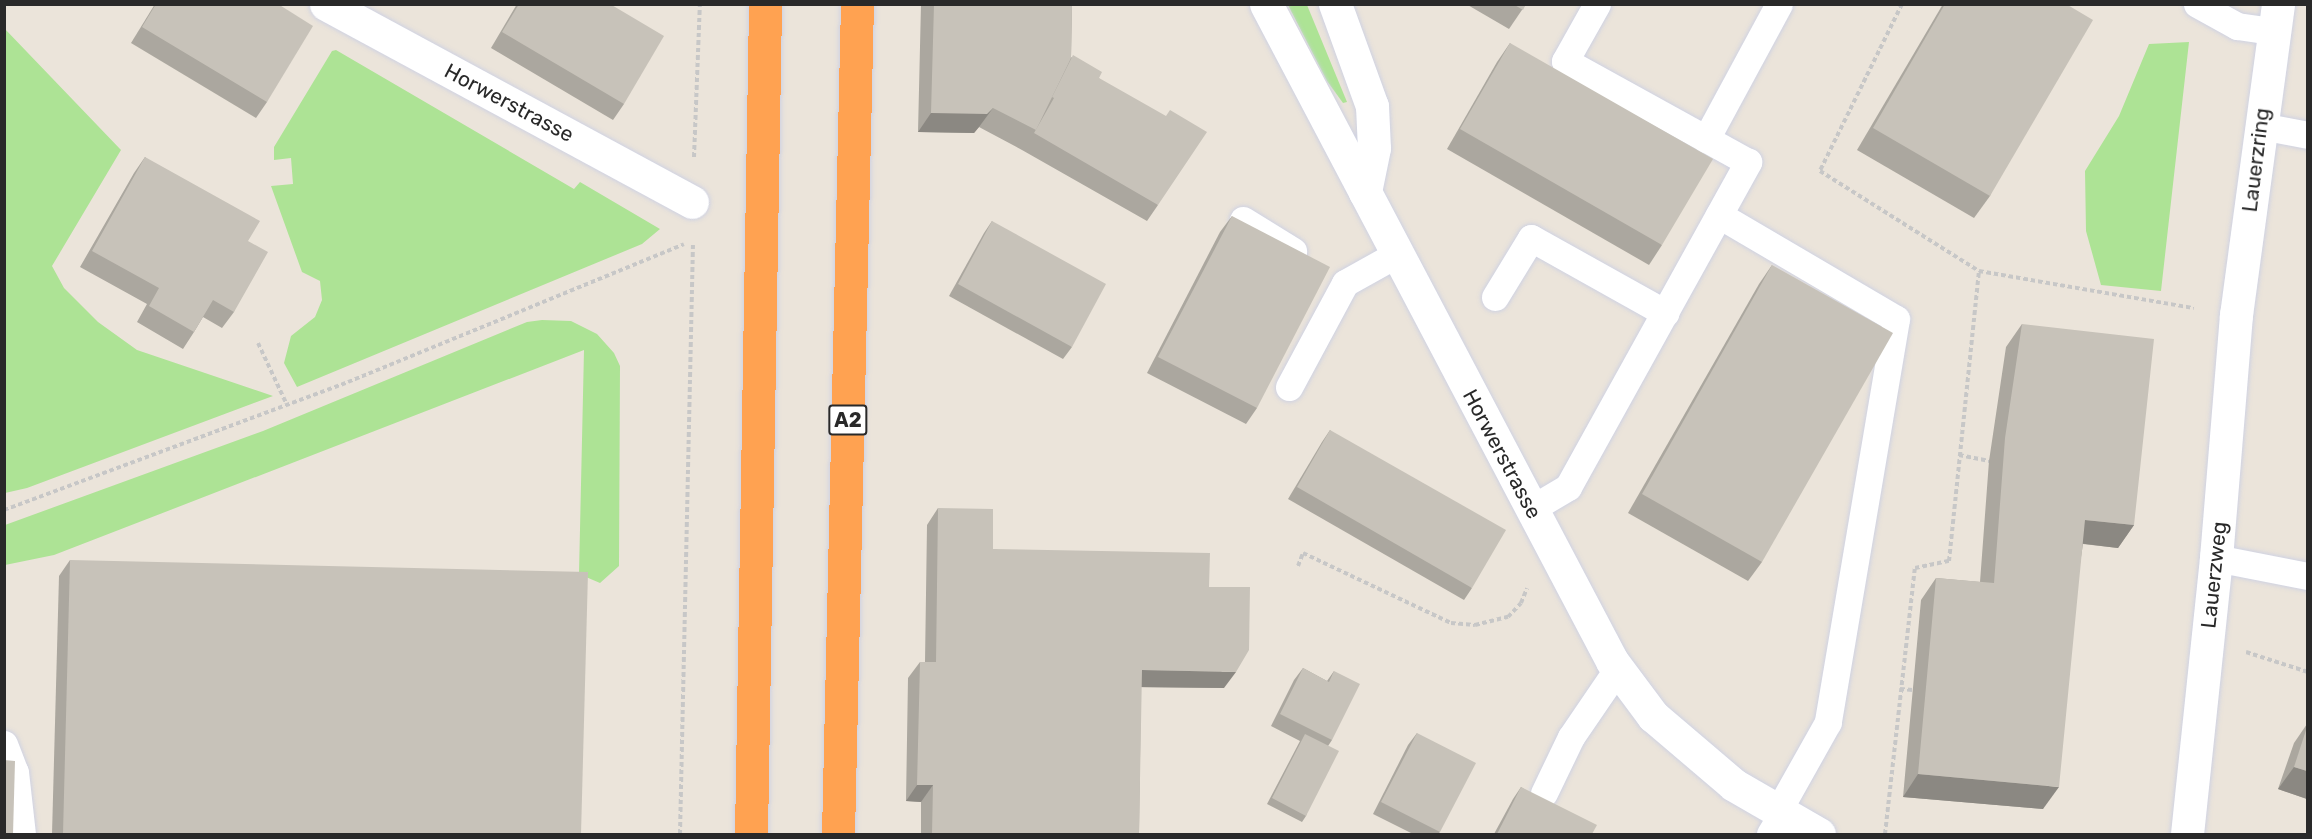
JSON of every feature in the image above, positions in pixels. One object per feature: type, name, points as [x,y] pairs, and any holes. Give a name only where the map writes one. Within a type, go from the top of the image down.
[{"type":"highway","points":[[751,834],[765,4]]},
{"type":"highway","name":"A2","points":[[838,834],[858,4]]},
{"type":"street","name":"Horwerstrasse","points":[[326,4],[692,202]]},
{"type":"street","name":"Horwerstrasse","points":[[1266,4],[1531,509],[1618,668],[1653,716],[1734,785],[1777,820],[1819,834]]},
{"type":"street","points":[[1335,4],[1372,106],[1374,148],[1365,192]]},
{"type":"street","name":"Lauerzring","points":[[2236,315],[2275,18]]},
{"type":"street","name":"Lauerzweg","points":[[2187,834],[2216,558],[2236,315]]},
{"type":"lane","points":[[1531,509],[1568,487],[1748,162],[1565,61],[1597,4]]},
{"type":"lane","points":[[1706,139],[1779,4]]},
{"type":"lane","points":[[2197,4],[2237,26],[2275,18]]},
{"type":"lane","points":[[2261,126],[2307,135]]},
{"type":"lane","points":[[1719,215],[1896,319],[1828,722],[1777,820]]},
{"type":"lane","points":[[1243,220],[1330,273],[1397,254]]},
{"type":"lane","points":[[1495,297],[1531,238],[1665,313]]},
{"type":"lane","points":[[1288,387],[1330,273]]},
{"type":"lane","points":[[2216,558],[2307,576]]},
{"type":"lane","points":[[1544,793],[1570,737],[1618,668]]},
{"type":"lane","points":[[4,744],[15,772],[22,834]]},
{"type":"path","points":[[680,834],[692,202],[700,4]]},
{"type":"path","points":[[1902,4],[1820,171],[1979,271],[2236,315]]},
{"type":"path","points":[[4,510],[287,405],[693,241]]},
{"type":"path","points":[[1885,834],[1915,568],[1949,561],[1979,271]]},
{"type":"path","points":[[258,343],[287,405]]},
{"type":"path","points":[[1959,455],[1989,461]]},
{"type":"path","points":[[1298,566],[1303,553],[1451,622],[1475,625],[1508,616],[1521,603],[1528,584]]},
{"type":"path","points":[[2237,649],[2307,672]]},
{"type":"path","points":[[1900,689],[1913,690]]},
{"type":"green space","points":[[1288,5],[1307,5],[1347,102],[1343,103],[1327,81]]},
{"type":"green space","points":[[4,28],[121,150],[52,266],[64,288],[98,322],[137,350],[273,396],[27,488],[5,493]]},
{"type":"green space","points":[[2189,42],[2161,291],[2101,285],[2086,231],[2085,171],[2119,116],[2149,44]]},
{"type":"green space","points":[[336,50],[574,189],[580,182],[660,229],[642,244],[297,387],[284,363],[291,336],[315,317],[322,300],[320,281],[302,272],[271,186],[293,184],[291,158],[274,160],[274,147],[332,51]]},
{"type":"green space","points":[[571,321],[597,334],[614,353],[620,366],[619,566],[600,583],[579,574],[584,350],[54,555],[5,565],[5,525],[263,431],[527,322]]},
{"type":"building","points":[[156,4],[278,4],[313,26],[267,102],[142,27]]},
{"type":"building","points":[[519,4],[610,4],[664,36],[624,104],[502,32]]},
{"type":"building","points":[[934,4],[1072,4],[1071,58],[1036,130],[993,108],[987,114],[931,113]]},
{"type":"building","points":[[1513,4],[1526,4],[1523,10]]},
{"type":"building","points":[[1945,4],[2066,4],[2093,20],[1990,196],[1873,128]]},
{"type":"building","points":[[1510,43],[1713,159],[1662,245],[1460,129]]},
{"type":"building","points":[[1073,55],[1102,72],[1099,78],[1166,116],[1170,110],[1207,132],[1158,205],[1034,133],[1054,98],[1052,97]]},
{"type":"building","points":[[145,157],[260,221],[248,241],[268,252],[234,312],[213,300],[194,332],[149,306],[159,288],[92,251]]},
{"type":"building","points":[[1232,216],[1330,267],[1257,408],[1158,357]]},
{"type":"building","points":[[992,221],[1106,284],[1072,347],[958,284]]},
{"type":"building","points":[[1772,265],[1893,333],[1762,562],[1642,494]]},
{"type":"building","points":[[2022,324],[2154,339],[2134,525],[2085,520],[2059,787],[1918,774],[1936,578],[1994,583],[2005,438]]},
{"type":"building","points":[[1330,430],[1506,530],[1472,588],[1297,487]]},
{"type":"building","points":[[938,508],[993,509],[993,549],[1210,553],[1209,587],[1250,587],[1249,650],[1236,672],[1142,670],[1139,834],[932,834],[933,785],[917,785],[920,662],[936,662]]},
{"type":"building","points":[[70,560],[588,572],[581,834],[63,834]]},
{"type":"building","points":[[1303,668],[1329,682],[1334,671],[1360,684],[1332,740],[1280,714]]},
{"type":"building","points":[[2307,727],[2307,771],[2294,767]]},
{"type":"building","points":[[1417,733],[1476,763],[1440,832],[1381,802]]},
{"type":"building","points":[[1305,734],[1339,751],[1306,816],[1272,798]]},
{"type":"building","points":[[4,760],[15,761],[13,834],[4,834]]},
{"type":"building","points":[[1521,787],[1597,825],[1592,834],[1497,834]]}]
